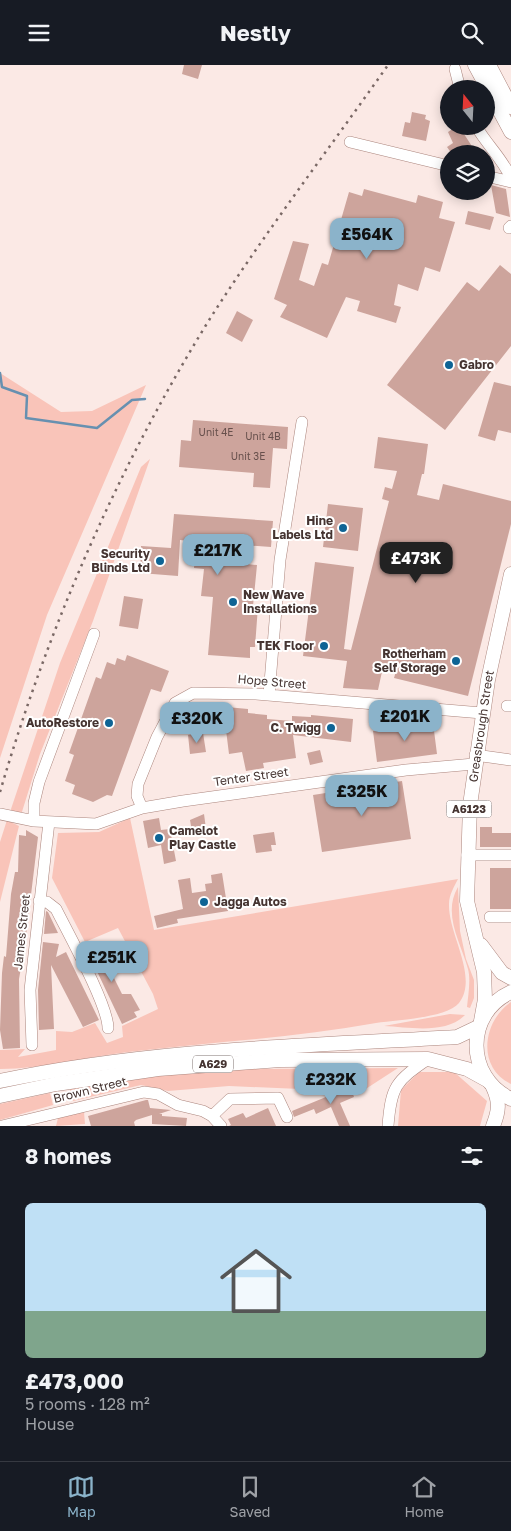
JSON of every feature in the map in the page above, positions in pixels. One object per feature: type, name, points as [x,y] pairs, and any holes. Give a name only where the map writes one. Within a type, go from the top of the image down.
[{"type":"main road","points":[[475,65],[501,89],[511,132]]},
{"type":"main road","points":[[489,65],[511,107]]},
{"type":"main road","name":"Greasbrough Street","points":[[493,1126],[498,1113],[499,1100],[476,1057],[479,1024],[485,999],[484,972],[478,940],[471,921],[467,901],[467,855],[475,760],[482,713],[496,634],[511,574]]},
{"type":"main road","name":"Greasbrough Street","points":[[478,940],[502,973],[511,979]]},
{"type":"main road","points":[[479,1024],[495,1002],[511,992]]},
{"type":"main road","name":"A629","points":[[0,1081],[64,1069],[184,1053],[457,1037],[479,1024]]},
{"type":"main road","name":"A629","points":[[0,1095],[100,1077],[209,1065],[343,1059],[428,1059],[466,1069],[490,1084]]},
{"type":"main road","points":[[490,1084],[511,1099]]},
{"type":"street","points":[[454,69],[457,80]]},
{"type":"street","points":[[483,135],[510,170]]},
{"type":"street","points":[[350,141],[440,164]]},
{"type":"street","points":[[495,178],[511,182]]},
{"type":"street","points":[[269,695],[280,559],[302,422]]},
{"type":"street","points":[[34,821],[34,803],[39,782],[94,634]]},
{"type":"street","name":"Hope Street","points":[[142,808],[137,796],[138,784],[158,737],[176,703],[193,693],[217,692],[269,695],[482,713]]},
{"type":"street","name":"Tenter Street","points":[[0,814],[34,821],[96,824],[142,808],[475,760],[511,760]]},
{"type":"street","name":"James Street","points":[[32,1045],[30,991],[49,822]]},
{"type":"street","points":[[467,855],[511,855]]},
{"type":"street","points":[[39,901],[47,902],[56,909],[94,989],[108,1028]]},
{"type":"street","points":[[490,917],[511,917]]},
{"type":"street","points":[[388,1126],[390,1100],[402,1077],[428,1059]]},
{"type":"street","name":"Brown Street","points":[[2,1126],[48,1121],[144,1092],[158,1094],[178,1105],[212,1116]]},
{"type":"street","points":[[221,1126],[212,1116],[230,1099],[240,1097],[278,1098],[286,1117]]},
{"type":"shaded area","points":[[0,373],[61,412],[92,411],[146,385],[47,615],[0,758]]},
{"type":"shaded area","points":[[150,459],[93,621],[40,754],[21,815],[10,812],[60,663],[141,467]]},
{"type":"shaded area","points":[[130,818],[154,930],[458,879],[451,894],[449,904],[450,916],[466,981],[464,993],[459,1003],[453,1008],[433,1015],[345,1028],[128,1052],[32,1067],[0,1069],[0,1050],[25,1049],[18,1057],[56,1050],[56,1031],[72,1032],[95,1023],[107,1043],[123,1037],[122,1026],[158,1009],[153,994],[118,928],[85,942],[52,878],[58,833],[99,832]]},
{"type":"shaded area","points":[[7,820],[19,826],[0,902],[0,842]]},
{"type":"shaded area","points":[[458,887],[460,931],[466,959],[474,980],[474,998],[470,1008],[467,1007],[469,973],[452,918],[454,897]]},
{"type":"shaded area","points":[[511,1002],[511,1084],[492,1067],[488,1056],[487,1044],[494,1020]]},
{"type":"shaded area","points":[[450,1014],[465,1015],[457,1021],[437,1028],[384,1026]]},
{"type":"shaded area","points":[[398,1068],[361,1092],[356,1077],[323,1090],[229,1086],[168,1091],[141,1085],[73,1101],[70,1089],[152,1076],[244,1069]]},
{"type":"shaded area","points":[[419,1072],[454,1072],[487,1101],[480,1126],[398,1126],[401,1090]]},
{"type":"shaded area","points":[[50,1093],[53,1105],[0,1120],[0,1104]]},
{"type":"shaded area","points":[[84,1112],[85,1124],[56,1126],[58,1118]]},
{"type":"building","points":[[184,65],[202,65],[198,79],[182,74]]},
{"type":"building","points":[[412,112],[426,115],[425,119],[430,121],[426,141],[402,136],[405,122],[410,123]]},
{"type":"building","points":[[449,135],[465,135],[471,145],[450,145],[453,143]]},
{"type":"building","points":[[495,186],[506,189],[510,217],[496,213],[494,200]]},
{"type":"building","points":[[364,189],[416,203],[418,195],[443,202],[439,218],[455,222],[440,272],[425,267],[418,291],[398,284],[394,305],[401,307],[396,323],[357,311],[360,301],[346,297],[327,338],[280,317],[287,305],[274,299],[293,241],[309,244],[299,280],[314,286],[322,263],[328,265],[349,192],[362,196]]},
{"type":"building","points":[[468,211],[494,217],[490,230],[465,224]]},
{"type":"building","name":"Gabro","points":[[500,265],[511,274],[511,346],[445,430],[387,385],[467,282],[479,291]]},
{"type":"building","points":[[237,311],[253,320],[242,342],[226,333]]},
{"type":"building","points":[[494,382],[511,386],[511,433],[498,430],[495,441],[478,436]]},
{"type":"building","points":[[193,420],[288,427],[287,449],[273,448],[270,488],[253,487],[254,473],[179,467],[181,440],[191,441]]},
{"type":"building","points":[[378,437],[428,444],[424,474],[422,474],[417,495],[439,500],[443,484],[511,501],[511,524],[468,696],[394,678],[396,671],[383,667],[378,690],[343,688],[347,661],[303,656],[315,562],[354,567],[344,649],[351,650],[389,501],[382,499],[385,487],[392,489],[397,471],[374,468]]},
{"type":"building","name":"Hine Labels Ltd","points":[[328,504],[363,508],[358,551],[323,547]]},
{"type":"building","points":[[174,514],[273,521],[271,547],[217,543],[215,561],[257,565],[253,606],[258,606],[255,647],[250,647],[250,658],[208,655],[213,597],[201,596],[204,569],[194,568],[196,542],[180,540],[178,576],[140,573],[141,546],[171,548]]},
{"type":"building","points":[[124,596],[143,599],[138,629],[119,626]]},
{"type":"building","name":"AutoRestore","points":[[127,655],[169,671],[161,692],[151,689],[112,796],[107,795],[93,802],[72,794],[75,785],[65,781],[74,755],[69,753],[96,677],[101,679],[107,662],[115,665],[117,658],[125,661]]},
{"type":"building","points":[[205,705],[248,709],[248,713],[267,715],[267,719],[292,721],[292,716],[311,717],[311,715],[353,719],[351,742],[293,735],[296,758],[263,763],[264,768],[246,771],[242,752],[229,754],[226,730],[212,729],[213,718],[204,717]]},
{"type":"building","points":[[433,723],[437,754],[377,762],[373,731]]},
{"type":"building","points":[[203,733],[206,752],[190,754],[188,735]]},
{"type":"building","points":[[320,750],[323,762],[310,765],[307,753]]},
{"type":"building","points":[[402,781],[411,839],[322,852],[313,795]]},
{"type":"building","points":[[204,814],[206,829],[192,832],[190,820]]},
{"type":"building","name":"Camelot Play Castle","points":[[159,818],[161,830],[170,829],[176,861],[164,864],[161,845],[148,848],[143,821]]},
{"type":"building","points":[[480,827],[492,827],[492,833],[511,833],[511,847],[480,847]]},
{"type":"building","points":[[26,830],[38,837],[26,936],[18,937],[26,939],[19,979],[20,1048],[3,1049],[0,1030],[2,973],[4,956],[6,957],[11,894],[15,872],[18,872],[19,835],[26,836]]},
{"type":"building","points":[[274,832],[276,845],[271,845],[272,851],[256,853],[253,835]]},
{"type":"building","points":[[490,868],[511,868],[511,909],[490,909]]},
{"type":"building","name":"Jagga Autos","points":[[222,873],[228,911],[177,919],[178,923],[157,928],[154,916],[183,909],[178,880],[190,878],[192,893],[206,891],[205,884],[212,883],[211,875]]},
{"type":"building","points":[[46,911],[48,912],[58,933],[44,934]]},
{"type":"building","points":[[95,941],[96,943],[102,941],[115,971],[111,972],[122,994],[131,994],[140,1010],[134,1012],[137,1017],[122,1024],[85,946]]},
{"type":"building","points":[[43,942],[59,944],[56,957],[66,952],[99,1020],[83,1027],[51,965],[54,1029],[39,1030],[38,990]]},
{"type":"building","points":[[355,1085],[358,1091],[353,1094],[354,1097],[340,1103],[350,1126],[339,1126],[331,1107],[316,1114],[314,1109],[294,1117],[292,1111]]},
{"type":"building","points":[[148,1100],[150,1108],[171,1110],[159,1114],[162,1114],[162,1116],[187,1118],[186,1126],[152,1124],[152,1115],[136,1120],[134,1122],[135,1126],[91,1126],[88,1116]]},
{"type":"building","points":[[268,1108],[276,1126],[229,1126],[231,1125],[228,1119],[243,1113],[246,1118]]},
{"type":"waterway","points":[[0,373],[2,387],[27,396],[26,418],[97,428],[132,400],[145,399]]},
{"type":"railway","points":[[0,792],[19,730],[64,607],[89,547],[146,430],[211,317],[232,285],[388,65]]},
{"type":"place","name":"Gabro","points":[[449,365]]},
{"type":"place","name":"Hine Labels Ltd","points":[[343,528]]},
{"type":"place","name":"Security Blinds Ltd","points":[[160,561]]},
{"type":"place","name":"New Wave Installations","points":[[233,602]]},
{"type":"place","name":"TEK Floor","points":[[324,646]]},
{"type":"place","name":"Rotherham Self Storage","points":[[456,661]]},
{"type":"place","name":"AutoRestore","points":[[109,723]]},
{"type":"place","name":"C. Twigg","points":[[331,728]]},
{"type":"place","name":"Camelot Play Castle","points":[[159,838]]},
{"type":"place","name":"Jagga Autos","points":[[204,902]]}]
